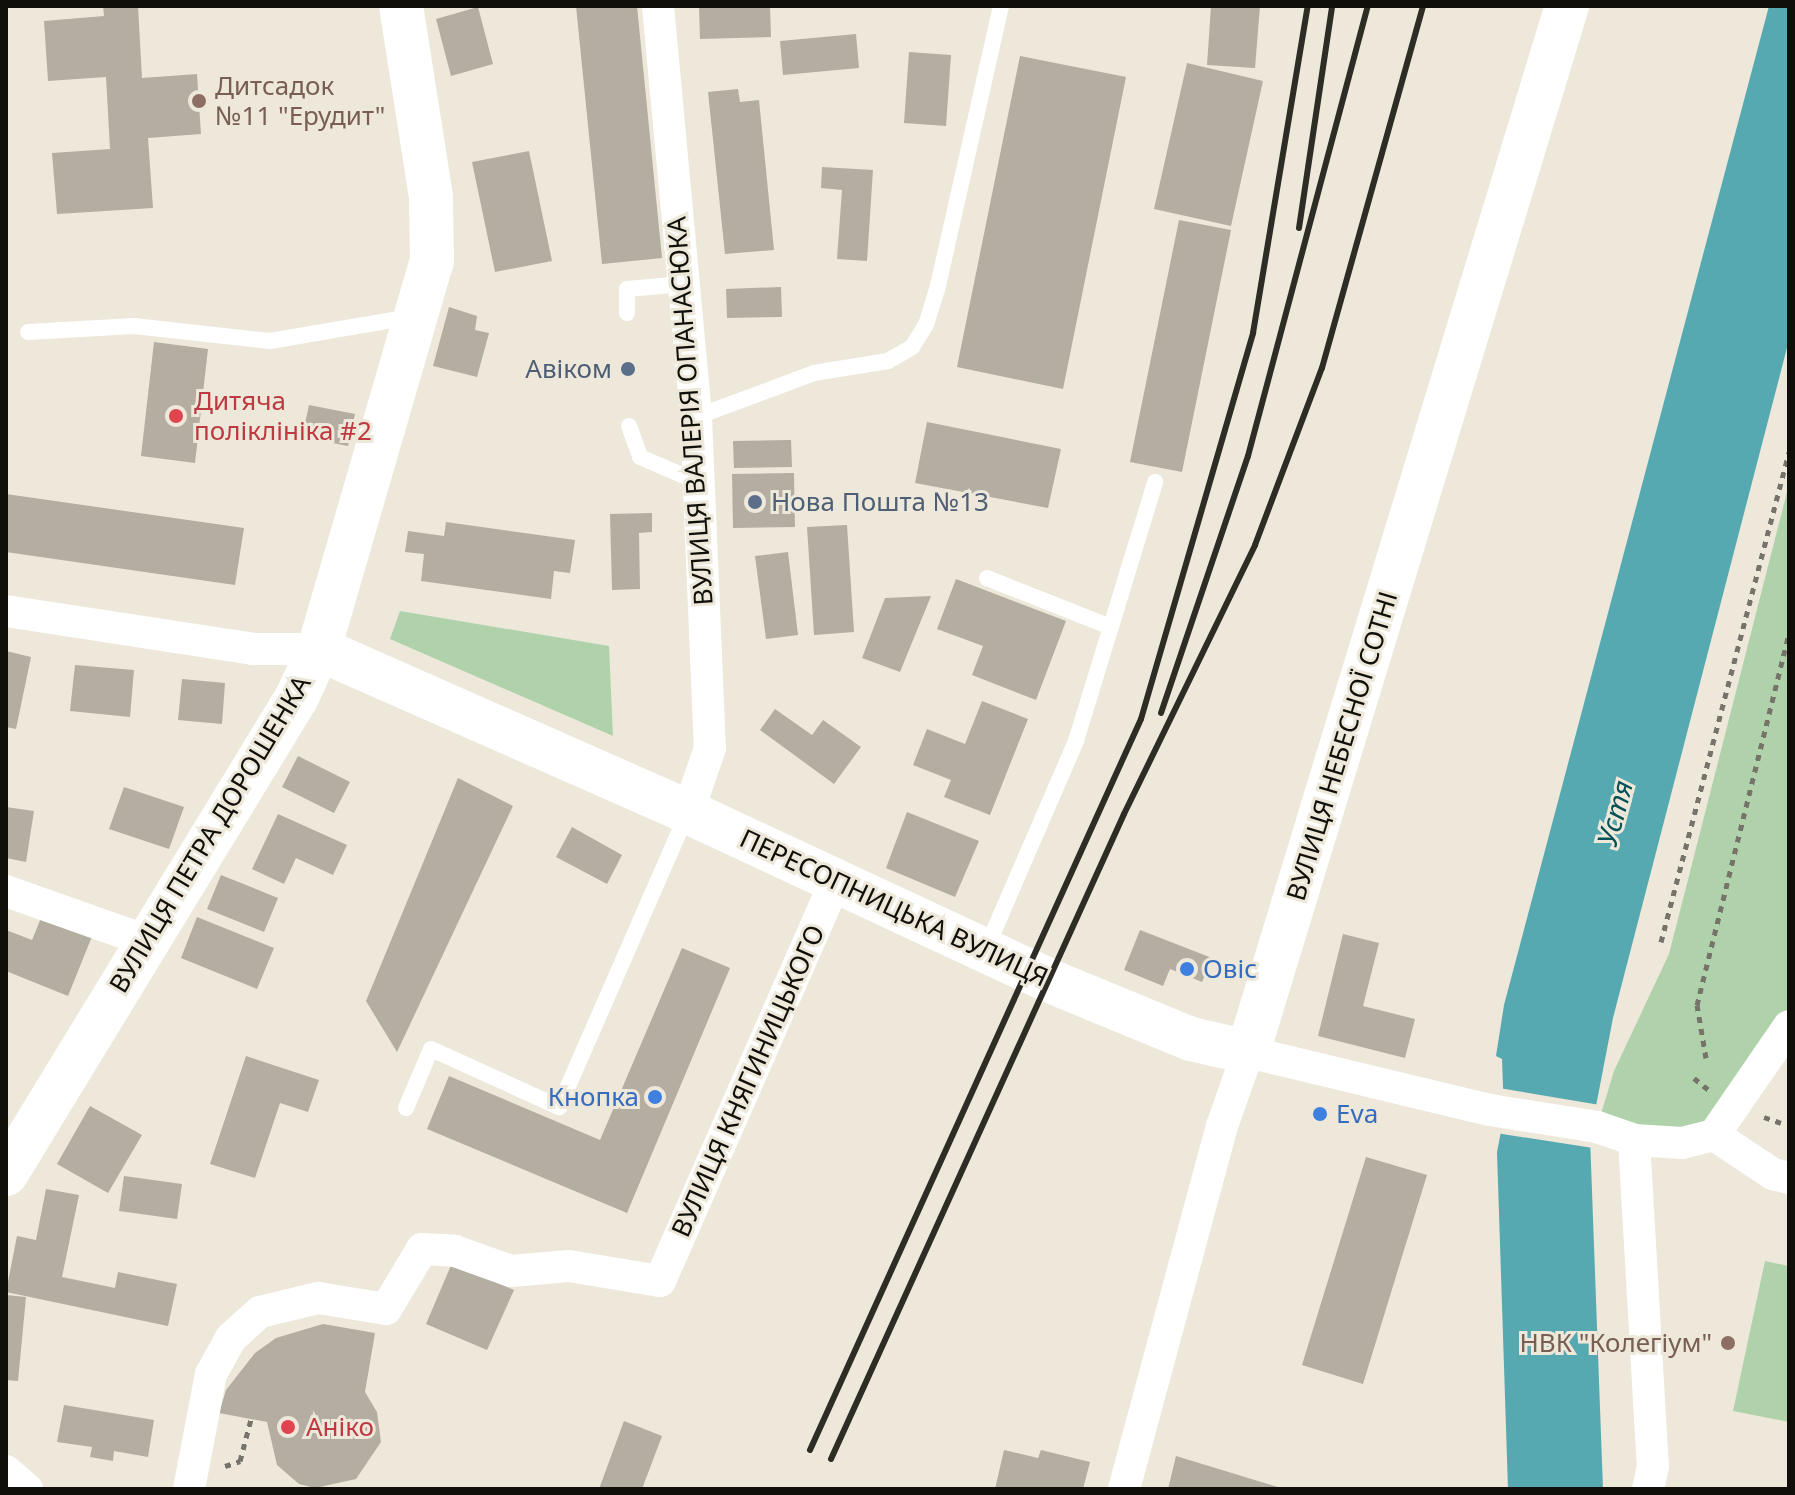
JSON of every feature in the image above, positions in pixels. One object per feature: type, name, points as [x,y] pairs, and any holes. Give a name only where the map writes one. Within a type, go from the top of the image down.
[{"type":"street","name":"ВУЛИЦЯ ПЕТРА ДОРОШЕНКА","points":[[6,1174],[18,1134],[147,941],[297,697],[319,649],[419,316],[432,261],[431,197],[401,6]]},
{"type":"street","name":"ВУЛИЦЯ ВАЛЕРІЯ ОПАНАСЮКА","points":[[658,6],[696,417],[696,481],[710,748],[688,812]]},
{"type":"street","name":"ВУЛИЦЯ НЕБЕСНОЇ СОТНІ","points":[[1124,1489],[1222,1126],[1248,1052],[1567,6]]},
{"type":"street","name":"ПЕРЕСОПНИЦЬКА ВУЛИЦЯ","points":[[6,611],[253,649],[319,649],[688,812],[985,950],[1160,1027],[1248,1052],[1490,1110],[1597,1127],[1634,1140],[1682,1143],[1714,1135]]},
{"type":"street","name":"ВУЛИЦЯ КНЯГИНИЦЬКОГО","points":[[189,1489],[211,1374],[231,1338],[260,1312],[318,1298],[386,1309],[422,1249],[455,1251],[511,1271],[569,1266],[660,1281],[836,881]]},
{"type":"street","points":[[6,891],[147,941]]},
{"type":"street","points":[[1789,1026],[1714,1135],[1773,1174],[1789,1178]]},
{"type":"street","points":[[1634,1140],[1635,1200],[1653,1466],[1648,1489]]},
{"type":"street","points":[[6,1471],[27,1489]]},
{"type":"lane","points":[[696,417],[814,373],[888,361],[912,347],[926,325],[937,290],[1001,6]]},
{"type":"lane","points":[[627,313],[627,289],[684,284]]},
{"type":"lane","points":[[28,332],[134,326],[270,341],[419,316]]},
{"type":"lane","points":[[629,426],[640,457],[696,481]]},
{"type":"lane","points":[[985,950],[1076,741],[1155,482]]},
{"type":"lane","points":[[987,578],[1111,627]]},
{"type":"lane","points":[[406,1108],[431,1049],[559,1107],[688,812]]},
{"type":"path","points":[[1661,942],[1789,452]]},
{"type":"path","points":[[1706,1058],[1697,1005],[1789,632]]},
{"type":"path","points":[[1694,1078],[1710,1091]]},
{"type":"path","points":[[1763,1117],[1781,1123]]},
{"type":"path","points":[[225,1465],[240,1461],[251,1419]]},
{"type":"green space","points":[[1789,484],[1789,1026],[1714,1135],[1597,1127],[1614,1071],[1669,954]]},
{"type":"green space","points":[[400,611],[609,646],[613,736],[390,639]]},
{"type":"green space","points":[[1765,1261],[1789,1266],[1789,1422],[1733,1411]]},
{"type":"water","name":"Устя","points":[[1769,6],[1789,6],[1789,340],[1613,1018],[1590,1137],[1603,1489],[1508,1489],[1497,1152],[1504,1116],[1502,1059],[1496,1056],[1504,1005]]},
{"type":"pier","points":[[1499,1088],[1600,1105],[1593,1148],[1496,1133]]},
{"type":"building","points":[[103,6],[138,6],[142,78],[197,74],[201,134],[148,138],[153,208],[57,214],[52,153],[110,149],[106,77],[48,81],[44,21],[104,16]]},
{"type":"building","points":[[576,6],[637,6],[662,258],[602,264]]},
{"type":"building","points":[[699,6],[770,6],[771,37],[700,39]]},
{"type":"building","points":[[1211,6],[1260,6],[1255,68],[1207,65]]},
{"type":"building","points":[[478,7],[493,64],[451,76],[436,19]]},
{"type":"building","points":[[856,34],[859,68],[783,75],[780,41]]},
{"type":"building","points":[[909,52],[951,55],[946,126],[904,123]]},
{"type":"building","points":[[1020,56],[1126,77],[1063,389],[957,367]]},
{"type":"building","points":[[1187,63],[1263,81],[1231,226],[1154,209]]},
{"type":"building","points":[[738,89],[740,102],[759,100],[774,250],[725,254],[708,92]]},
{"type":"building","points":[[529,151],[552,261],[495,272],[472,162]]},
{"type":"building","points":[[822,167],[873,170],[867,261],[837,259],[842,190],[821,188]]},
{"type":"building","points":[[1179,220],[1231,230],[1182,472],[1130,462]]},
{"type":"building","points":[[781,287],[782,317],[727,318],[726,289]]},
{"type":"building","points":[[449,307],[477,316],[475,330],[489,333],[477,377],[433,366]]},
{"type":"building","points":[[154,342],[208,349],[195,463],[141,456]]},
{"type":"building","points":[[309,405],[355,414],[348,446],[302,437]]},
{"type":"building","points":[[927,422],[1061,449],[1048,508],[915,483]]},
{"type":"building","points":[[791,440],[792,467],[734,468],[733,441]]},
{"type":"building","points":[[794,473],[795,527],[733,528],[732,474]]},
{"type":"building","points":[[6,494],[244,528],[235,585],[6,552]]},
{"type":"building","points":[[652,513],[652,532],[639,533],[640,589],[612,590],[610,514]]},
{"type":"building","points":[[446,522],[575,540],[570,573],[554,571],[551,599],[421,581],[424,554],[405,552],[408,531],[444,536]]},
{"type":"building","points":[[847,525],[854,632],[814,635],[807,527]]},
{"type":"building","points":[[788,552],[798,635],[766,639],[755,556]]},
{"type":"building","points":[[956,579],[1066,621],[1036,700],[972,675],[983,646],[937,629]]},
{"type":"building","points":[[931,596],[900,672],[862,658],[885,598]]},
{"type":"building","points":[[6,651],[31,657],[16,729],[6,727]]},
{"type":"building","points":[[75,665],[134,670],[130,717],[70,711]]},
{"type":"building","points":[[182,679],[225,683],[222,724],[178,720]]},
{"type":"building","points":[[982,701],[1028,719],[990,815],[944,797],[951,780],[913,765],[927,729],[965,744]]},
{"type":"building","points":[[775,709],[812,735],[823,720],[861,747],[834,784],[760,730]]},
{"type":"building","points":[[298,756],[350,782],[334,813],[282,787]]},
{"type":"building","points":[[458,778],[513,806],[397,1052],[366,1001]]},
{"type":"building","points":[[124,787],[184,807],[169,849],[109,829]]},
{"type":"building","points":[[6,807],[34,811],[26,862],[6,858]]},
{"type":"building","points":[[907,812],[979,841],[955,897],[886,868]]},
{"type":"building","points":[[278,814],[347,845],[333,875],[296,858],[284,884],[252,869]]},
{"type":"building","points":[[572,827],[622,855],[607,884],[556,857]]},
{"type":"building","points":[[221,875],[278,898],[264,932],[207,909]]},
{"type":"building","points":[[43,913],[93,934],[68,996],[6,971],[6,930],[32,940]]},
{"type":"building","points":[[197,917],[274,948],[257,989],[181,958]]},
{"type":"building","points":[[1140,930],[1212,958],[1202,982],[1170,969],[1163,986],[1124,970]]},
{"type":"building","points":[[1343,934],[1379,943],[1363,1006],[1415,1019],[1405,1058],[1318,1036]]},
{"type":"building","points":[[682,948],[730,968],[627,1213],[427,1129],[449,1076],[600,1140]]},
{"type":"building","points":[[246,1056],[319,1080],[308,1112],[280,1103],[255,1178],[210,1164]]},
{"type":"building","points":[[90,1106],[142,1135],[108,1193],[57,1164]]},
{"type":"building","points":[[1366,1157],[1427,1175],[1363,1384],[1302,1365]]},
{"type":"building","points":[[124,1176],[182,1184],[177,1219],[119,1211]]},
{"type":"building","points":[[46,1189],[79,1195],[62,1277],[115,1288],[118,1272],[177,1284],[168,1326],[6,1292],[17,1236],[36,1240]]},
{"type":"building","points":[[452,1263],[514,1290],[487,1350],[426,1324]]},
{"type":"building","points":[[6,1295],[26,1297],[18,1381],[6,1380]]},
{"type":"building","points":[[323,1324],[375,1333],[365,1392],[377,1412],[381,1442],[356,1479],[315,1488],[299,1484],[277,1465],[267,1422],[219,1413],[226,1390],[255,1353],[276,1338]]},
{"type":"building","points":[[64,1405],[154,1420],[148,1457],[114,1451],[113,1461],[90,1457],[92,1447],[57,1442]]},
{"type":"building","points":[[624,1421],[662,1436],[642,1489],[599,1489]]},
{"type":"building","points":[[1004,1450],[1038,1458],[1041,1450],[1090,1462],[1083,1489],[995,1489]]},
{"type":"building","points":[[1176,1456],[1281,1488],[1281,1489],[1168,1489]]},
{"type":"railway","points":[[810,1450],[1141,719],[1253,333],[1308,6]]},
{"type":"railway","points":[[1299,228],[1332,6]]},
{"type":"railway","points":[[1161,713],[1248,456],[1368,6]]},
{"type":"railway","points":[[831,1459],[1124,814],[1255,545],[1322,368],[1423,6]]},
{"type":"place","name":"Дитсадок №11 \"Ерудит\"","points":[[199,101]]},
{"type":"place","name":"Авіком","points":[[628,369]]},
{"type":"place","name":"Дитяча поліклініка #2","points":[[176,416]]},
{"type":"place","name":"Нова Пошта №13","points":[[755,502]]},
{"type":"place","name":"Овіс","points":[[1187,969]]},
{"type":"place","name":"Кнопка","points":[[655,1097]]},
{"type":"place","name":"Eva","points":[[1320,1114]]},
{"type":"place","name":"НВК \"Колегіум\"","points":[[1728,1343]]},
{"type":"place","name":"Аніко","points":[[288,1427]]}]
